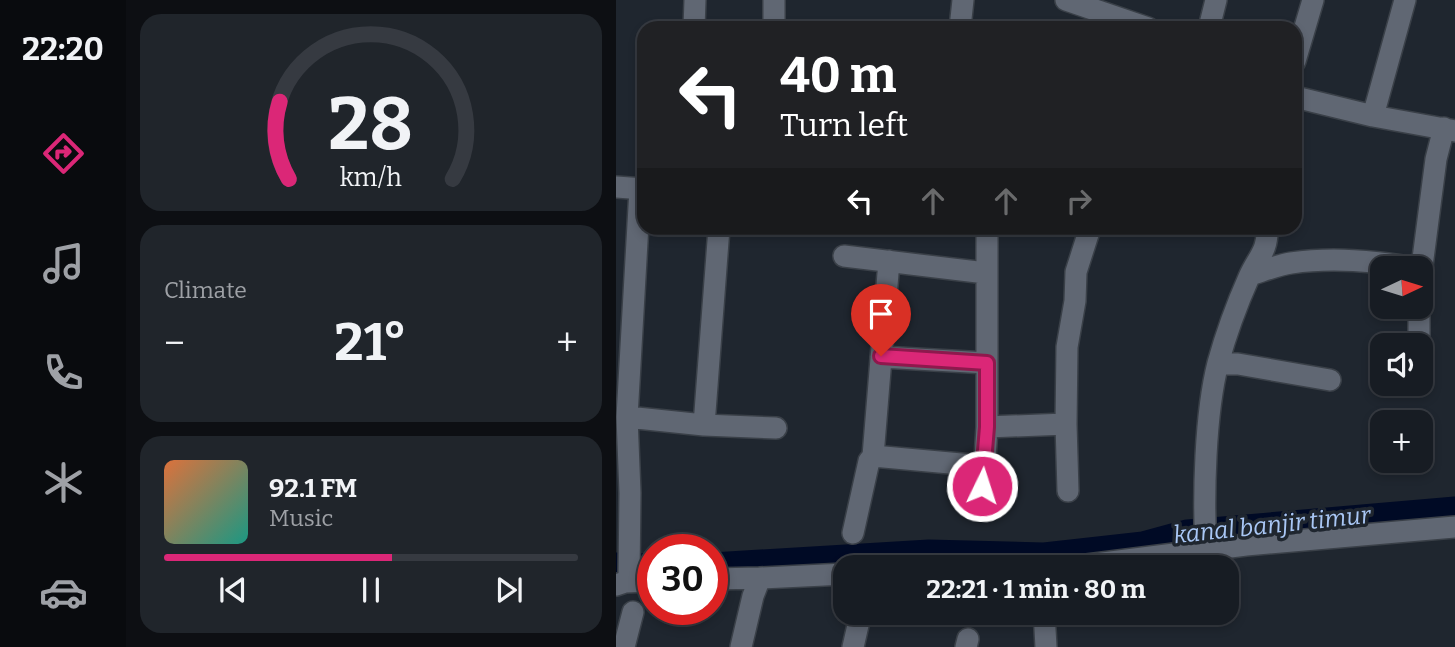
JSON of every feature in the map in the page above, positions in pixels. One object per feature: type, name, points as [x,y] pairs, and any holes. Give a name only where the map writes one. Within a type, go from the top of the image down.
[{"type":"street","points":[[694,21],[695,0]]},
{"type":"street","points":[[774,0],[774,21]]},
{"type":"street","points":[[961,21],[963,0]]},
{"type":"street","points":[[1066,0],[1128,21]]},
{"type":"street","points":[[1211,21],[1216,0]]},
{"type":"street","points":[[1302,37],[1313,0]]},
{"type":"street","points":[[1373,116],[1405,0]]},
{"type":"street","points":[[1302,99],[1373,116],[1449,129],[1436,159],[1423,256]]},
{"type":"street","points":[[616,187],[637,189]]},
{"type":"street","points":[[624,581],[629,524],[627,417],[639,235]]},
{"type":"street","points":[[704,425],[718,235]]},
{"type":"street","points":[[982,506],[987,427],[987,235]]},
{"type":"street","points":[[1068,491],[1067,347],[1075,301],[1076,272],[1088,235]]},
{"type":"street","points":[[1206,538],[1210,412],[1218,364],[1250,275],[1264,253],[1267,235]]},
{"type":"street","points":[[844,256],[986,273]]},
{"type":"street","points":[[853,533],[869,461],[873,456],[889,261]]},
{"type":"street","points":[[1250,275],[1289,263],[1370,261]]},
{"type":"street","points":[[881,356],[987,363]]},
{"type":"street","points":[[1218,364],[1238,364],[1330,380]]},
{"type":"street","points":[[627,417],[704,425],[776,428]]},
{"type":"street","points":[[987,427],[1066,424]]},
{"type":"street","points":[[873,456],[983,466]]},
{"type":"street","points":[[1127,555],[1206,538],[1455,527]]},
{"type":"street","points":[[728,579],[833,574]]},
{"type":"street","points":[[741,647],[760,578]]},
{"type":"street","points":[[624,647],[633,612]]},
{"type":"street","points":[[853,647],[858,625]]},
{"type":"street","points":[[1045,625],[1046,647]]},
{"type":"waterway","name":"kanal banjir timur","points":[[728,562],[929,550],[1044,553],[1143,542],[1187,530],[1455,507]]},
{"type":"waterway","name":"kanal banjir timur","points":[[616,563],[637,564]]},
{"type":"route","points":[[881,356],[987,363],[987,427],[982,486]]}]
